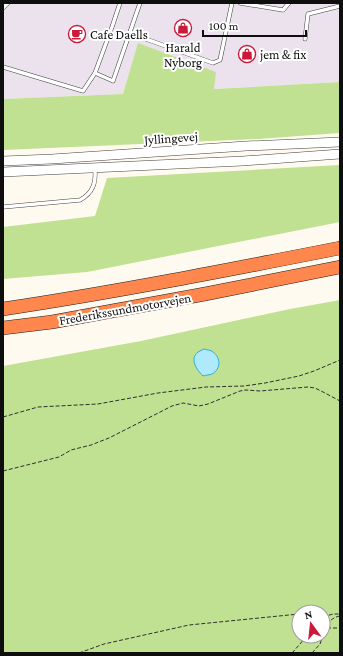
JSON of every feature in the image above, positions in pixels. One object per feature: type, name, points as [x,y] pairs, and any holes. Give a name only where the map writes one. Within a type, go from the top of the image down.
[{"type":"highway","name":"Frederikssundmotorvejen","points":[[3,309],[192,277],[340,248]]},
{"type":"highway","name":"Frederikssundmotorvejen","points":[[3,328],[60,321],[340,267]]},
{"type":"street","name":"Jyllingevej","points":[[3,161],[246,146],[340,142]]},
{"type":"street","name":"Jyllingevej","points":[[3,172],[243,161],[340,154]]},
{"type":"lane","points":[[3,8],[8,3]]},
{"type":"lane","points":[[3,67],[83,91],[95,73],[120,3]]},
{"type":"lane","points":[[95,73],[113,81],[140,3]]},
{"type":"lane","points":[[130,33],[213,63],[220,60],[232,3]]},
{"type":"lane","points":[[240,3],[283,10],[289,3]]},
{"type":"lane","points":[[305,39],[308,14],[340,6]]},
{"type":"lane","points":[[3,207],[80,200],[88,196],[93,187],[96,173],[95,168]]},
{"type":"path","points":[[3,417],[38,407],[98,404],[158,393],[206,387],[265,384],[299,376],[340,360]]},
{"type":"path","points":[[3,471],[59,457],[71,450],[91,445],[109,438],[172,406],[183,403],[199,406],[208,404],[240,391],[308,387],[325,392],[340,401]]},
{"type":"path","points":[[79,653],[104,644],[189,625],[291,615]]},
{"type":"path","points":[[292,653],[300,644]]},
{"type":"path","points":[[312,653],[320,644]]},
{"type":"shaded area","points":[[3,3],[340,3],[340,82],[213,89],[138,44],[123,94],[3,99]]},
{"type":"green space","points":[[138,43],[216,72],[214,89],[340,82],[340,133],[258,139],[3,150],[3,99],[123,94]]},
{"type":"green space","points":[[340,165],[340,222],[87,272],[3,279],[3,227],[95,216],[107,178]]},
{"type":"green space","points":[[340,300],[340,653],[3,653],[3,366],[141,341],[290,309]]},
{"type":"water","points":[[204,349],[216,354],[219,363],[215,372],[203,376],[196,368],[194,358],[198,352]]},
{"type":"place","name":"Harald Nyborg","points":[[183,28]]},
{"type":"place","name":"Cafe Daells","points":[[77,34]]},
{"type":"place","name":"jem & fix","points":[[247,54]]}]
